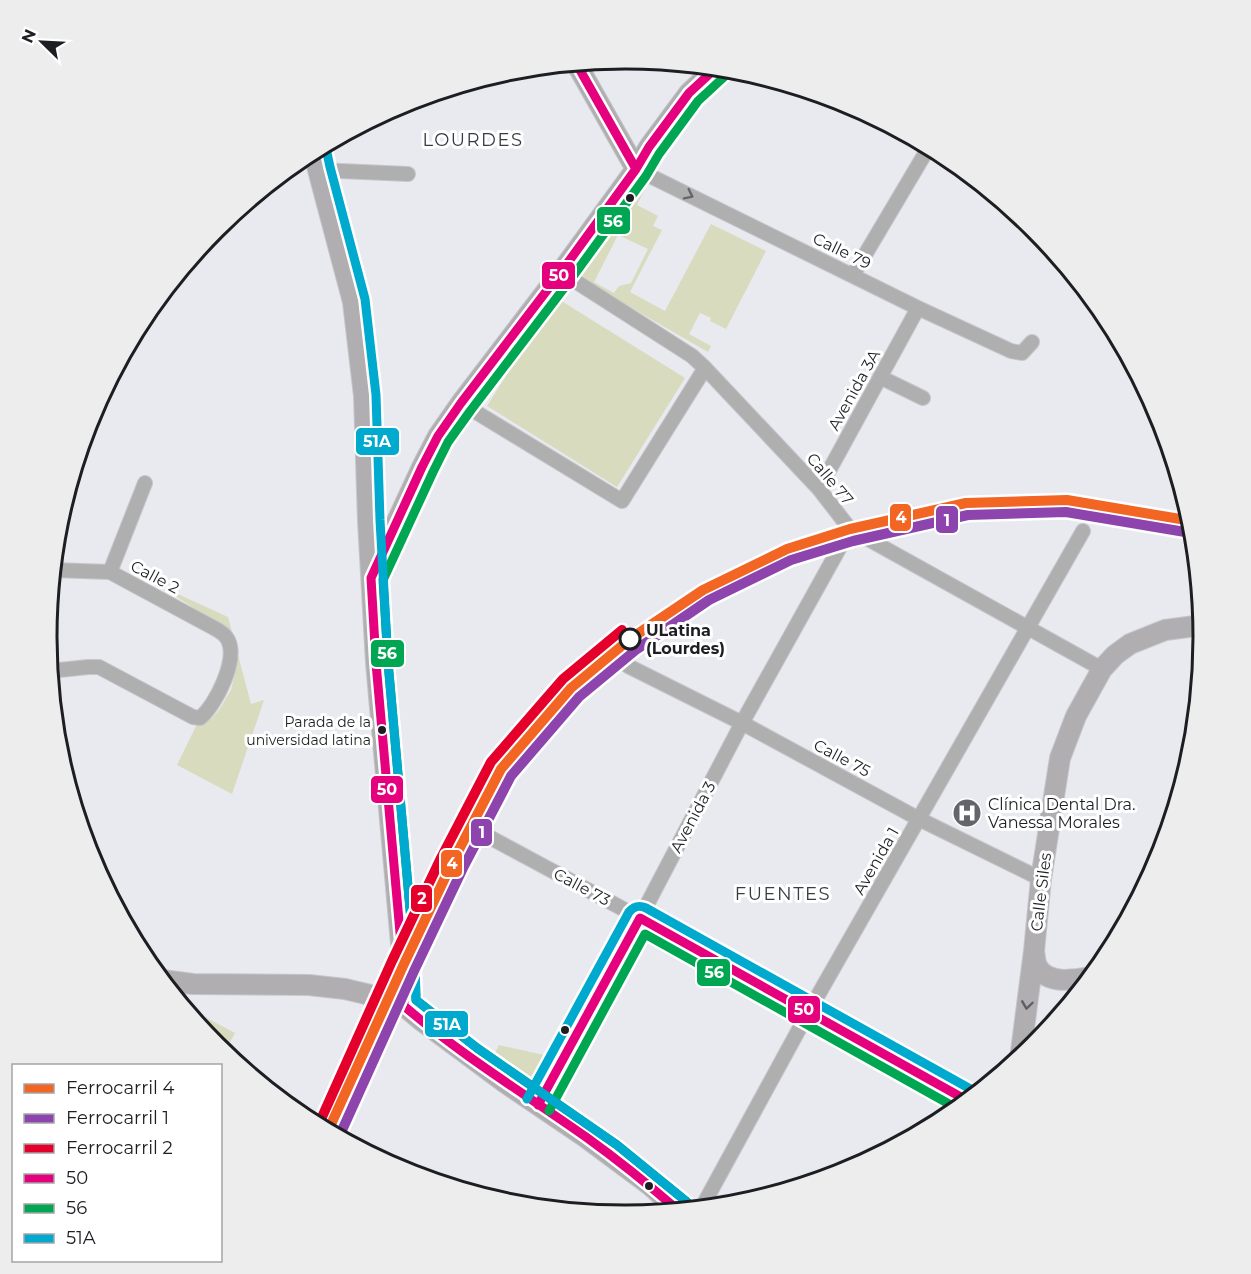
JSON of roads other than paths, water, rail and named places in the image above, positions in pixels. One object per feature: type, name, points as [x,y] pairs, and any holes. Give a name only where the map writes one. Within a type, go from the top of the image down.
[{"type":"main road","points":[[580,71],[636,169]]},
{"type":"main road","points":[[371,578],[438,436],[561,272],[688,93],[709,74]]},
{"type":"main road","points":[[316,160],[353,302],[364,396],[376,663],[401,946],[404,1006]]},
{"type":"main road","name":"Calle Siles","points":[[1022,1044],[1041,879],[1060,758],[1076,716],[1102,669],[1115,655],[1130,644],[1165,630],[1194,626]]},
{"type":"main road","name":"Calle 73","points":[[640,918],[960,1096]]},
{"type":"main road","name":"Avenida 3","points":[[538,1105],[640,918]]},
{"type":"main road","name":"Calle Siles","points":[[1034,951],[1036,966],[1045,974],[1056,979],[1080,979]]},
{"type":"main road","points":[[173,981],[193,984],[309,985],[345,989],[387,999],[404,1006],[458,1048],[623,1165],[670,1203]]},
{"type":"street","points":[[853,275],[925,154]]},
{"type":"street","name":"Calle 79","points":[[636,169],[918,308],[1011,351],[1022,352],[1032,342]]},
{"type":"street","points":[[318,170],[408,174]]},
{"type":"street","name":"Calle 77","points":[[561,272],[692,356],[819,489],[850,529],[1102,669]]},
{"type":"street","name":"Avenida 3A","points":[[819,489],[918,308]]},
{"type":"street","points":[[461,403],[622,501],[705,368]]},
{"type":"street","points":[[880,377],[923,398]]},
{"type":"street","points":[[110,572],[145,483]]},
{"type":"street","name":"Avenida 3","points":[[640,918],[742,723],[850,529]]},
{"type":"street","name":"Avenida 1","points":[[706,1200],[809,1011],[1083,531]]},
{"type":"street","name":"Calle 2","points":[[58,670],[99,667],[193,717],[200,718],[213,703],[229,667],[230,643],[225,635],[214,627],[110,572],[61,570]]},
{"type":"street","name":"Calle 75","points":[[628,666],[742,723],[919,819],[1041,879]]},
{"type":"street","name":"Calle 73","points":[[478,831],[640,918]]},
{"type":"rail line","name":"4","points":[[332,1123],[452,863],[501,769],[571,688],[630,639],[703,590],[787,549],[850,529],[966,503],[1067,500],[1181,519]]},
{"type":"rail line","name":"1","points":[[342,1130],[463,868],[511,776],[579,697],[637,649],[709,600],[791,560],[853,541],[968,515],[1066,512],[1184,532]]},
{"type":"rail line","name":"2","points":[[322,1117],[441,858],[491,762],[563,679],[622,630]]},
{"type":"place","name":"ULatina (Lourdes)","points":[[630,639]]},
{"type":"place","name":"Parada de la universidad latina","points":[[382,730]]},
{"type":"place","name":"Clínica Dental Dra. Vanessa Morales","points":[[967,813]]},
{"type":"district","name":"LOURDES","points":[[473,140]]},
{"type":"district","name":"FUENTES","points":[[783,894]]}]
